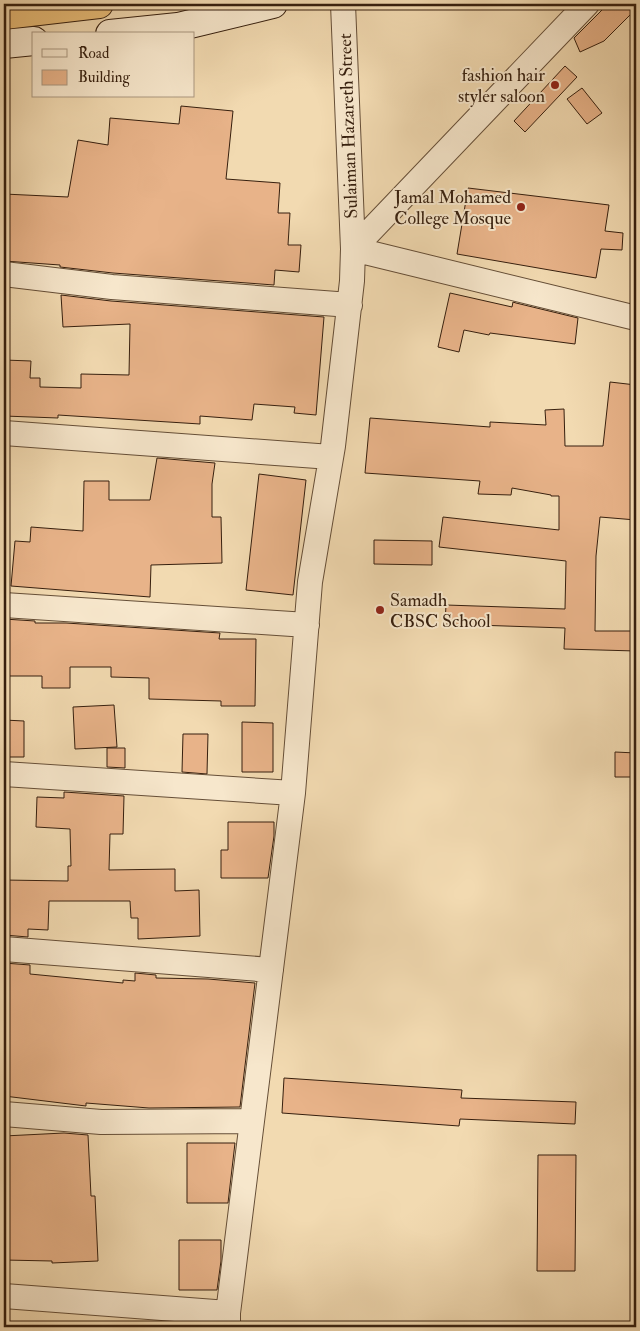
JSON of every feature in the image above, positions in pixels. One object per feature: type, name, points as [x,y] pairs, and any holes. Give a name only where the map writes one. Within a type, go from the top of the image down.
[{"type":"highway","points":[[4,15],[99,4]]},
{"type":"street","points":[[129,32],[178,27],[273,4]]},
{"type":"street","name":"Sulaiman Hazareth Street","points":[[228,1320],[293,793],[310,582],[331,457],[352,282],[353,249],[343,4]]},
{"type":"street","points":[[587,4],[353,249],[636,318]]},
{"type":"street","points":[[4,44],[32,41]]},
{"type":"street","points":[[4,274],[112,287],[350,304]]},
{"type":"street","points":[[4,433],[331,457]]},
{"type":"street","points":[[4,605],[307,625]]},
{"type":"street","points":[[4,774],[293,793]]},
{"type":"street","points":[[4,949],[271,970]]},
{"type":"street","points":[[4,1114],[101,1122],[252,1121]]},
{"type":"street","points":[[4,1296],[228,1320]]},
{"type":"building","points":[[608,4],[636,4],[636,9],[604,41],[580,52],[574,38]]},
{"type":"building","points":[[565,66],[577,77],[525,132],[514,121]]},
{"type":"building","points":[[582,88],[602,113],[587,124],[567,99]]},
{"type":"building","points":[[181,106],[233,111],[226,179],[280,183],[278,213],[290,213],[288,245],[301,245],[299,272],[275,270],[274,285],[113,273],[60,267],[60,265],[4,261],[4,194],[68,197],[78,140],[108,145],[110,118],[179,124]]},
{"type":"building","points":[[468,188],[609,205],[605,231],[623,233],[622,250],[601,249],[596,278],[457,254]]},
{"type":"building","points":[[450,293],[512,307],[513,302],[578,318],[575,344],[490,333],[489,335],[464,330],[459,352],[438,347]]},
{"type":"building","points":[[61,295],[111,301],[324,317],[316,415],[294,413],[295,407],[254,404],[252,420],[200,416],[200,424],[58,415],[58,418],[4,416],[4,360],[31,361],[30,378],[40,378],[40,387],[81,388],[81,374],[129,375],[130,324],[63,327]]},
{"type":"building","points":[[610,382],[636,385],[636,520],[600,517],[596,556],[595,631],[636,631],[636,651],[564,649],[565,628],[445,624],[446,605],[565,609],[566,561],[439,547],[443,517],[559,530],[559,496],[512,488],[511,495],[478,494],[480,481],[365,473],[370,418],[490,427],[490,422],[546,425],[545,410],[564,409],[565,446],[603,446]]},
{"type":"building","points":[[157,458],[215,463],[212,484],[212,517],[221,517],[222,563],[151,565],[150,597],[11,586],[15,541],[30,542],[31,527],[83,531],[84,481],[109,481],[109,500],[150,500]]},
{"type":"building","points":[[259,474],[306,480],[293,595],[246,590]]},
{"type":"building","points":[[374,540],[432,541],[432,565],[374,564]]},
{"type":"building","points":[[4,619],[35,621],[35,623],[66,623],[220,633],[219,639],[256,639],[255,706],[221,706],[221,701],[149,699],[149,678],[111,677],[111,667],[70,667],[70,688],[42,688],[42,676],[4,676]]},
{"type":"building","points":[[114,705],[117,747],[75,749],[73,707]]},
{"type":"building","points":[[4,720],[24,721],[24,757],[4,757]]},
{"type":"building","points":[[242,722],[273,723],[273,772],[242,772]]},
{"type":"building","points":[[183,734],[208,734],[207,774],[182,772]]},
{"type":"building","points":[[107,748],[125,748],[125,768],[107,767]]},
{"type":"building","points":[[615,752],[636,753],[636,777],[615,777]]},
{"type":"building","points":[[64,792],[124,796],[123,834],[110,834],[109,870],[175,869],[175,891],[199,890],[200,936],[138,939],[138,918],[131,918],[130,901],[49,901],[48,930],[28,929],[28,937],[4,935],[4,880],[68,881],[68,866],[71,866],[70,829],[36,827],[37,797],[64,798]]},
{"type":"building","points":[[228,822],[274,822],[268,878],[221,878],[221,850],[228,850]]},
{"type":"building","points":[[4,963],[30,965],[30,974],[123,983],[123,980],[135,981],[135,973],[156,975],[156,978],[208,979],[255,983],[240,1107],[149,1108],[86,1103],[86,1106],[4,1096]]},
{"type":"building","points":[[284,1078],[462,1090],[461,1098],[576,1102],[575,1124],[460,1119],[459,1126],[282,1113]]},
{"type":"building","points":[[64,1133],[88,1135],[91,1196],[95,1196],[98,1261],[52,1263],[52,1261],[4,1260],[4,1136]]},
{"type":"building","points":[[187,1143],[235,1143],[228,1203],[187,1203]]},
{"type":"building","points":[[538,1155],[576,1155],[575,1271],[537,1271]]},
{"type":"building","points":[[179,1240],[221,1240],[221,1261],[217,1290],[179,1290]]},
{"type":"place","name":"fashion hair styler saloon","points":[[555,85]]},
{"type":"place","name":"Jamal Mohamed College Mosque","points":[[521,207]]},
{"type":"place","name":"Samadh CBSC School","points":[[380,610]]}]
